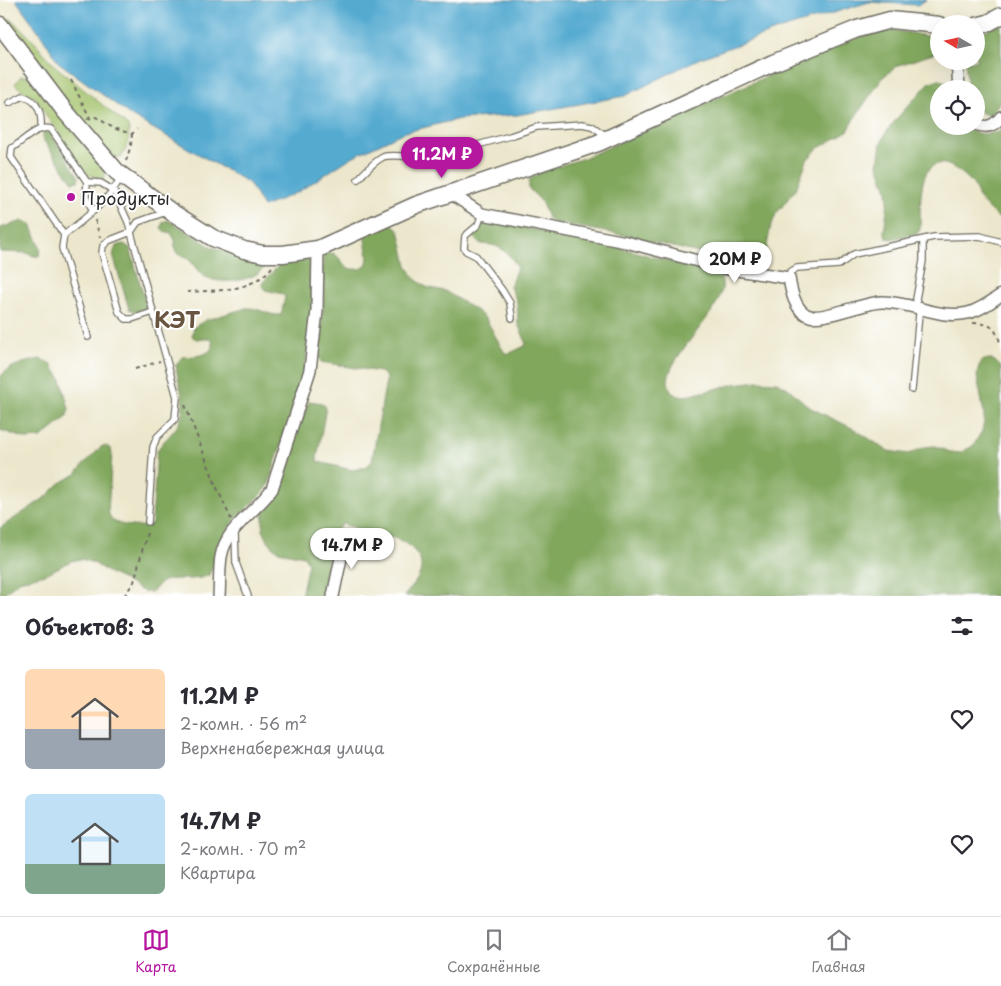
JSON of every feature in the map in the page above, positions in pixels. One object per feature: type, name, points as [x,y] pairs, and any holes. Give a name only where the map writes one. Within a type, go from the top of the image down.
[{"type":"main road","points":[[985,22],[1001,16]]},
{"type":"main road","points":[[0,25],[84,122],[111,166],[122,175],[170,211],[213,238],[235,247],[263,254],[283,254],[318,249],[385,218],[450,193],[610,138],[773,63],[857,29],[890,20],[930,23]]},
{"type":"street","points":[[985,127],[992,126],[1001,118]]},
{"type":"street","points":[[450,193],[482,214],[626,242],[724,268],[789,278],[794,299],[804,313],[810,316],[818,316],[878,302],[918,307],[946,315],[966,314],[990,303],[1001,294]]},
{"type":"street","points":[[219,596],[221,557],[224,546],[235,528],[264,501],[272,489],[310,370],[317,311],[318,249]]},
{"type":"street","points":[[333,596],[345,539]]},
{"type":"lane","points":[[9,103],[23,96],[34,102],[40,114],[41,128]]},
{"type":"lane","points":[[358,179],[384,157],[392,155],[421,159],[432,158],[510,136],[537,126],[582,124],[601,130],[610,138]]},
{"type":"lane","points":[[64,236],[11,157],[12,148],[41,128],[47,127],[54,133],[88,182],[86,197],[93,211]]},
{"type":"lane","points":[[88,336],[62,248],[64,236],[114,191],[122,175]]},
{"type":"lane","points":[[88,182],[101,183],[114,191],[128,222],[177,397],[175,419],[158,437],[153,447],[148,522]]},
{"type":"lane","points":[[153,312],[132,319],[126,319],[119,312],[102,253],[103,246],[131,232],[138,222],[170,211]]},
{"type":"lane","points":[[482,214],[478,225],[465,236],[464,248],[481,261],[502,290],[510,303],[512,318]]},
{"type":"lane","points":[[789,278],[790,272],[797,268],[839,265],[854,254],[934,238],[980,236],[1001,242]]},
{"type":"lane","points":[[912,390],[918,307],[916,299],[924,261],[923,240]]},
{"type":"lane","points":[[235,528],[236,563],[248,596]]},
{"type":"path","points":[[71,80],[84,122],[96,117],[113,128],[132,134]]},
{"type":"path","points":[[122,175],[131,145],[132,134],[137,129]]},
{"type":"path","points":[[93,211],[103,246]]},
{"type":"path","points":[[187,292],[230,289],[253,283],[267,273],[283,254]]},
{"type":"path","points":[[974,323],[987,324],[992,327],[996,331],[1000,342]]},
{"type":"path","points":[[135,369],[167,359]]},
{"type":"path","points":[[177,397],[184,404],[235,528]]},
{"type":"path","points":[[124,596],[136,577],[146,540],[148,522]]},
{"type":"green space","points":[[6,18],[11,19],[33,40],[54,65],[128,126],[128,142],[121,158],[114,157],[84,124]]},
{"type":"green space","points":[[1001,24],[1001,100],[993,112],[987,115],[985,114],[985,80],[967,80],[966,70],[985,70],[985,30]]},
{"type":"green space","points":[[892,30],[930,36],[930,55],[899,65],[884,76],[853,120],[849,130],[817,149],[807,160],[796,189],[776,214],[770,229],[765,258],[758,264],[737,262],[627,236],[553,222],[549,220],[541,201],[529,189],[529,180],[541,172],[584,158],[818,53],[859,37]]},
{"type":"green space","points":[[21,76],[29,77],[103,169],[105,175],[103,179],[88,175],[36,98],[21,90],[15,84]]},
{"type":"green space","points":[[930,82],[930,135],[985,135],[1001,130],[1001,220],[981,201],[971,181],[949,165],[936,164],[929,169],[922,188],[920,229],[918,233],[892,239],[887,238],[884,232],[888,201],[887,190],[878,165],[881,143],[887,131]]},
{"type":"green space","points":[[44,132],[49,132],[52,136],[79,177],[78,181],[73,182],[71,180],[44,141],[42,137]]},
{"type":"green space","points":[[168,220],[210,246],[265,264],[262,270],[248,278],[220,281],[205,277],[186,257],[176,252],[175,240],[171,233],[161,228],[163,222]]},
{"type":"green space","points":[[489,220],[625,249],[719,275],[722,285],[719,297],[712,311],[679,355],[672,369],[668,383],[671,392],[678,396],[691,395],[735,384],[758,381],[777,382],[788,388],[809,407],[856,430],[888,451],[909,454],[925,447],[935,446],[950,452],[960,453],[973,446],[982,431],[984,422],[977,376],[979,366],[982,361],[988,359],[995,361],[1001,367],[1001,596],[404,596],[420,573],[420,559],[416,553],[405,543],[388,536],[342,524],[334,534],[320,596],[301,596],[308,563],[304,556],[279,551],[274,548],[263,530],[264,511],[277,491],[309,401],[322,403],[326,407],[318,462],[353,470],[366,467],[372,461],[386,380],[385,375],[380,372],[321,362],[318,354],[323,311],[323,257],[325,254],[333,253],[350,269],[362,268],[366,266],[368,260],[365,235],[392,224],[399,230],[407,265],[414,278],[426,287],[445,291],[477,311],[486,319],[504,352],[508,354],[525,346],[526,342],[518,324],[517,302],[510,287],[517,267],[503,250],[496,246],[478,242],[474,237],[475,232]]},
{"type":"green space","points":[[23,221],[31,224],[41,250],[39,256],[27,253],[0,252],[0,228]]},
{"type":"green space","points":[[124,244],[130,248],[146,304],[145,309],[135,312],[129,309],[113,255],[116,246]]},
{"type":"green space","points":[[309,258],[313,262],[312,310],[305,369],[268,486],[227,531],[209,575],[165,581],[160,583],[152,592],[144,592],[94,563],[81,559],[71,561],[48,573],[19,581],[0,596],[0,528],[46,497],[59,484],[76,474],[102,446],[109,448],[112,454],[108,512],[112,519],[129,526],[145,526],[152,523],[157,451],[177,426],[182,416],[183,401],[176,365],[182,357],[207,353],[211,350],[212,346],[212,340],[196,339],[192,336],[194,327],[206,320],[246,308],[281,315],[285,297],[283,294],[265,290],[262,286],[263,282],[282,262]]},
{"type":"green space","points":[[41,359],[51,364],[61,379],[69,409],[66,418],[41,438],[27,439],[0,430],[0,379],[2,374],[17,365]]},
{"type":"water","points":[[16,0],[926,0],[917,5],[869,2],[778,30],[698,59],[625,96],[517,115],[459,119],[402,133],[352,157],[298,192],[263,207],[249,183],[133,117],[58,62]]},
{"type":"place","name":"Продукты","points":[[71,197]]},
{"type":"district","name":"КЭТ","points":[[177,318]]}]
